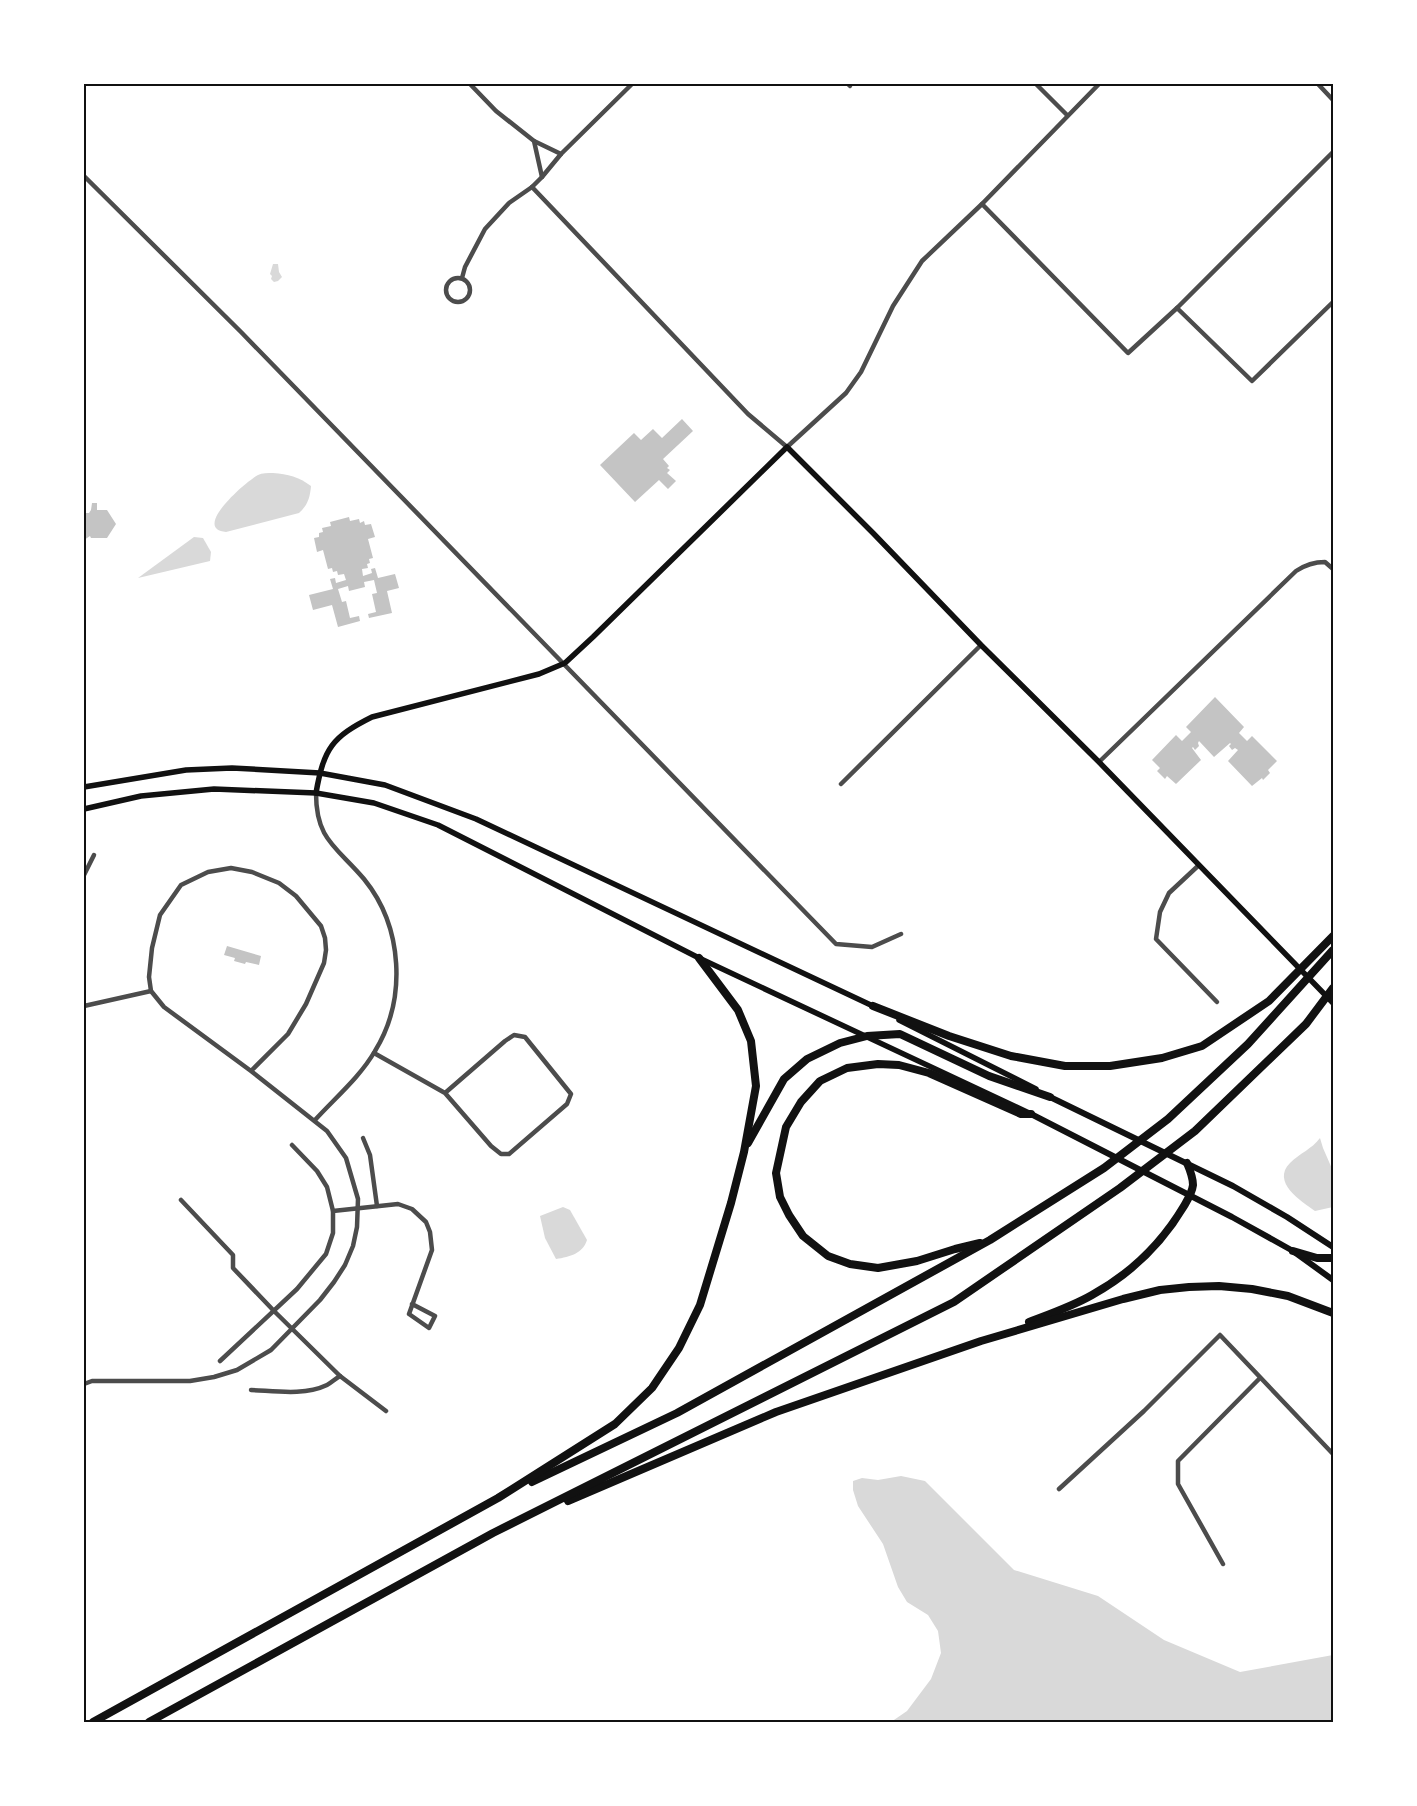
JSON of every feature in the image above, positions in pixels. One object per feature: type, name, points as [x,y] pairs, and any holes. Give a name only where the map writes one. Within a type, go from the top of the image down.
[{"type":"highway","points":[[873,1006],[949,1036],[1011,1056],[1065,1066],[1110,1066],[1162,1058],[1202,1046],[1270,1001],[1333,936]]},
{"type":"highway","points":[[93,1722],[498,1498],[677,1412],[990,1240],[1094,1174],[1168,1119],[1248,1044],[1333,950]]},
{"type":"highway","points":[[498,1498],[615,1424],[652,1388],[680,1348],[700,1305],[732,1203],[744,1152],[756,1086],[751,1041],[738,1010],[699,958]]},
{"type":"highway","points":[[149,1722],[493,1533],[954,1302],[1120,1188],[1195,1131],[1306,1024],[1333,988]]},
{"type":"highway","points":[[744,1152],[764,1112],[784,1079],[808,1059],[840,1043],[867,1036],[900,1034],[989,1076],[1050,1097]]},
{"type":"highway","points":[[990,1240],[955,1248],[917,1261],[878,1268],[850,1264],[828,1256],[803,1236],[780,1197],[776,1174],[786,1127],[800,1102],[820,1081],[847,1068],[878,1064],[899,1065],[930,1073],[1021,1114],[1031,1114]]},
{"type":"highway","points":[[981,1341],[1091,1296],[1135,1265],[1154,1247],[1177,1219],[1190,1194],[1193,1185],[1192,1172],[1188,1163]]},
{"type":"highway","points":[[1293,1251],[1317,1258],[1333,1258]]},
{"type":"highway","points":[[493,1533],[776,1412],[981,1341],[1123,1299],[1160,1290],[1189,1286],[1219,1286],[1288,1296],[1333,1313]]},
{"type":"main road","points":[[316,793],[320,772],[330,747],[348,729],[372,717],[539,674],[564,663],[620,612],[787,447],[873,533],[980,645],[1099,762],[1333,1003]]},
{"type":"main road","points":[[84,787],[186,770],[232,768],[320,772],[386,785],[476,819],[873,1006],[1050,1097],[1188,1163],[1287,1217],[1333,1248]]},
{"type":"main road","points":[[84,809],[141,796],[214,789],[316,793],[374,804],[438,824],[699,958],[1031,1114],[1190,1194],[1293,1251],[1333,1280]]},
{"type":"street","points":[[470,84],[496,111],[534,141],[561,154]]},
{"type":"street","points":[[462,278],[465,267],[485,229],[509,203],[532,187],[561,154],[632,84]]},
{"type":"street","points":[[1036,84],[1067,115]]},
{"type":"street","points":[[532,187],[748,414],[787,447],[846,393],[861,372],[893,306],[922,261],[982,204],[1099,84]]},
{"type":"street","points":[[1318,84],[1333,100]]},
{"type":"street","points":[[534,141],[542,177]]},
{"type":"street","points":[[982,204],[1128,353],[1177,308],[1333,152]]},
{"type":"street","points":[[84,176],[241,332],[836,944],[872,947],[901,934]]},
{"type":"street","points":[[462,278],[469,283],[470,293],[464,300],[455,302],[448,296],[446,286],[452,279],[462,278]]},
{"type":"street","points":[[1177,308],[1252,381],[1333,302]]},
{"type":"street","points":[[1099,762],[1296,571],[1304,565],[1314,562],[1325,562],[1333,569]]},
{"type":"street","points":[[841,784],[980,645]]},
{"type":"street","points":[[315,1120],[359,1073],[384,1036],[394,1000],[397,967],[389,924],[380,904],[366,882],[326,837],[317,817],[316,793]]},
{"type":"street","points":[[84,875],[94,856]]},
{"type":"street","points":[[1199,865],[1169,894],[1160,912],[1156,939],[1218,1002]]},
{"type":"street","points":[[84,1384],[92,1381],[190,1381],[214,1378],[237,1370],[270,1350],[320,1300],[345,1265],[353,1246],[357,1228],[358,1199],[346,1158],[327,1131],[251,1071],[164,1007],[151,991],[149,977],[152,948],[160,915],[181,885],[208,872],[231,868],[252,872],[279,882],[296,896],[320,926],[325,938],[324,963],[306,1004],[288,1034],[251,1071]]},
{"type":"street","points":[[84,1006],[151,991]]},
{"type":"street","points":[[374,1053],[445,1093],[491,1146],[501,1154],[509,1154],[567,1104],[570,1094],[524,1037],[514,1035],[505,1040],[445,1093]]},
{"type":"street","points":[[363,1138],[370,1155],[378,1206]]},
{"type":"street","points":[[220,1361],[297,1289],[326,1254],[333,1233],[333,1211],[327,1187],[317,1171],[292,1145]]},
{"type":"street","points":[[181,1200],[233,1255],[233,1268],[274,1311],[340,1376],[386,1411]]},
{"type":"street","points":[[333,1211],[398,1204],[412,1209],[426,1222],[430,1232],[432,1250],[412,1304],[409,1314],[428,1328],[435,1316],[412,1304]]},
{"type":"street","points":[[1059,1489],[1144,1411],[1220,1335],[1333,1454]]},
{"type":"street","points":[[251,1390],[308,1391],[327,1385],[340,1376]]},
{"type":"street","points":[[1224,1564],[1178,1484],[1178,1461],[1260,1378]]},
{"type":"shaded area","points":[[273,264],[278,264],[282,277],[274,282],[270,274]]},
{"type":"shaded area","points":[[284,474],[302,480],[311,486],[308,501],[299,513],[226,532],[217,529],[215,523],[218,514],[233,495],[258,475]]},
{"type":"shaded area","points":[[194,537],[203,538],[211,552],[210,561],[138,578]]},
{"type":"shaded area","points":[[1320,1138],[1333,1171],[1333,1207],[1315,1211],[1290,1190],[1284,1177],[1285,1170],[1290,1163]]},
{"type":"shaded area","points":[[563,1207],[570,1210],[587,1240],[575,1254],[556,1259],[545,1238],[540,1216]]},
{"type":"shaded area","points":[[901,1476],[925,1481],[1014,1570],[1098,1596],[1164,1640],[1240,1672],[1333,1655],[1333,1722],[891,1722],[907,1711],[931,1679],[941,1653],[938,1631],[928,1615],[907,1602],[898,1587],[883,1544],[858,1506],[853,1490],[853,1481],[862,1478],[878,1480]]},
{"type":"building","points":[[682,419],[693,431],[663,459],[669,466],[667,468],[670,470],[667,473],[676,481],[668,489],[659,480],[635,502],[600,465],[634,433],[641,440],[653,429],[662,438]]},
{"type":"building","points":[[92,503],[97,503],[97,510],[107,510],[116,524],[107,538],[91,538],[90,536],[84,540],[84,513],[89,513]]},
{"type":"building","points":[[349,517],[350,521],[359,519],[360,523],[364,521],[365,525],[371,524],[375,537],[368,539],[373,558],[369,559],[368,568],[362,569],[363,576],[372,573],[371,569],[375,568],[378,578],[395,574],[399,588],[387,591],[392,613],[369,618],[368,614],[376,612],[372,594],[377,593],[374,580],[364,582],[365,587],[349,591],[348,586],[338,589],[342,602],[346,601],[350,618],[359,616],[360,621],[338,627],[332,605],[313,610],[309,595],[333,589],[330,579],[335,578],[336,583],[346,580],[344,574],[338,575],[337,571],[333,572],[332,568],[328,569],[323,550],[317,552],[314,538],[319,537],[319,533],[323,532],[322,528],[331,526],[330,522]]},
{"type":"building","points":[[1215,697],[1244,727],[1239,733],[1247,741],[1252,736],[1277,761],[1268,770],[1270,773],[1263,780],[1262,778],[1252,786],[1228,761],[1238,750],[1235,748],[1232,750],[1229,746],[1230,743],[1214,757],[1199,741],[1199,746],[1195,750],[1192,748],[1201,760],[1176,784],[1167,776],[1165,779],[1157,771],[1160,768],[1152,760],[1176,735],[1182,741],[1191,732],[1186,727]]},
{"type":"building","points":[[227,946],[261,956],[259,965],[234,961],[235,958],[224,955]]}]
